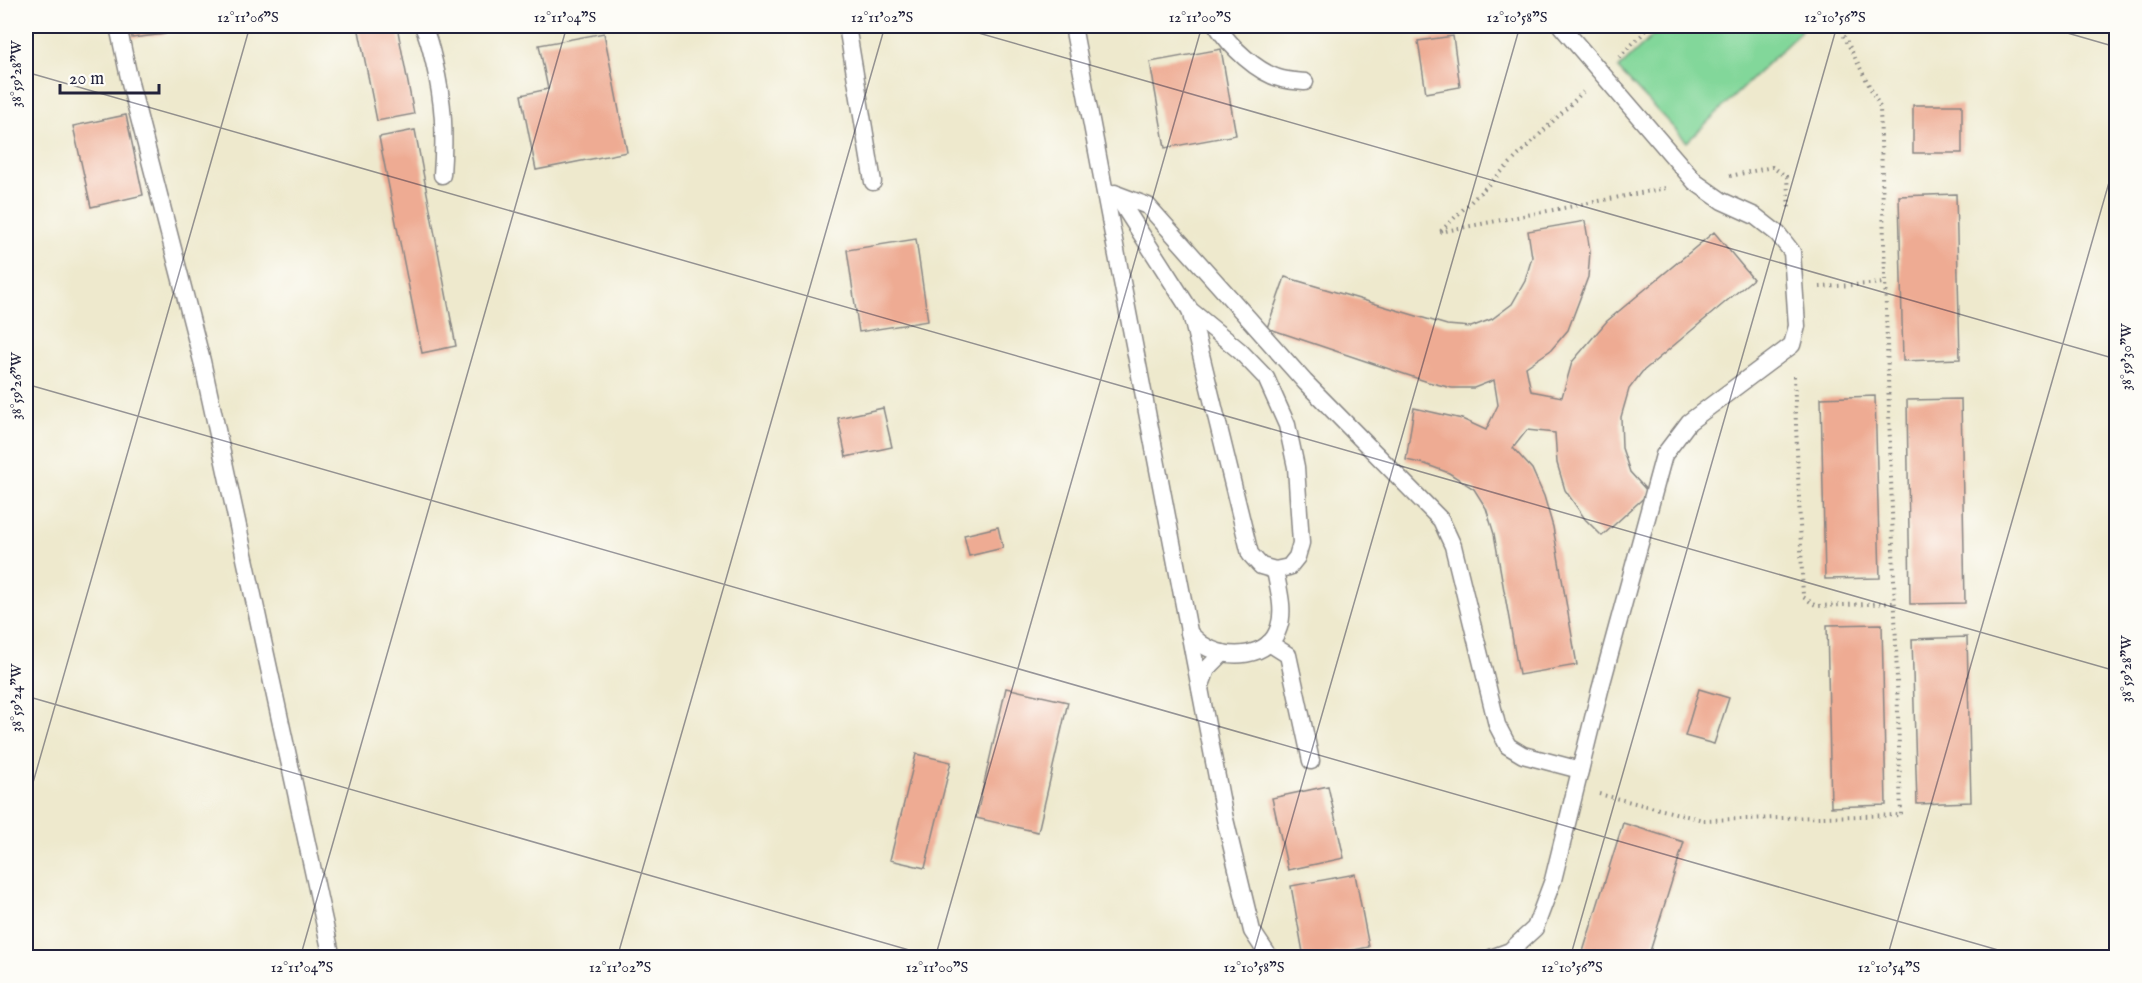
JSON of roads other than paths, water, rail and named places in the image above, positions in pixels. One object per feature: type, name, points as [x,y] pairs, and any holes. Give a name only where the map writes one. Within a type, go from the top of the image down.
[{"type":"lane","points":[[118,26],[131,87],[202,361],[332,957]]},
{"type":"lane","points":[[423,26],[428,35],[442,95],[445,139],[442,175]]},
{"type":"lane","points":[[847,26],[873,182]]},
{"type":"lane","points":[[1073,26],[1225,819],[1252,931],[1270,957]]},
{"type":"lane","points":[[1216,26],[1250,63],[1280,79],[1305,82]]},
{"type":"lane","points":[[1491,957],[1510,951],[1535,928],[1553,880],[1600,690],[1664,455],[1689,422],[1792,345],[1797,326],[1792,252],[1778,234],[1755,216],[1722,201],[1695,182],[1561,26]]},
{"type":"lane","points":[[1101,172],[1190,310],[1240,351],[1266,378],[1287,425],[1296,467],[1301,543],[1297,557],[1289,567],[1275,570],[1261,567],[1250,554],[1190,310]]},
{"type":"lane","points":[[1116,194],[1148,206],[1305,382],[1442,520],[1453,546],[1497,725],[1508,746],[1523,755],[1580,770]]},
{"type":"lane","points":[[1189,633],[1204,646],[1223,653],[1242,656],[1258,651],[1269,643],[1279,627],[1281,608],[1275,570]]},
{"type":"lane","points":[[1269,643],[1288,655],[1311,761]]},
{"type":"lane","points":[[1200,688],[1207,669],[1223,653]]}]
